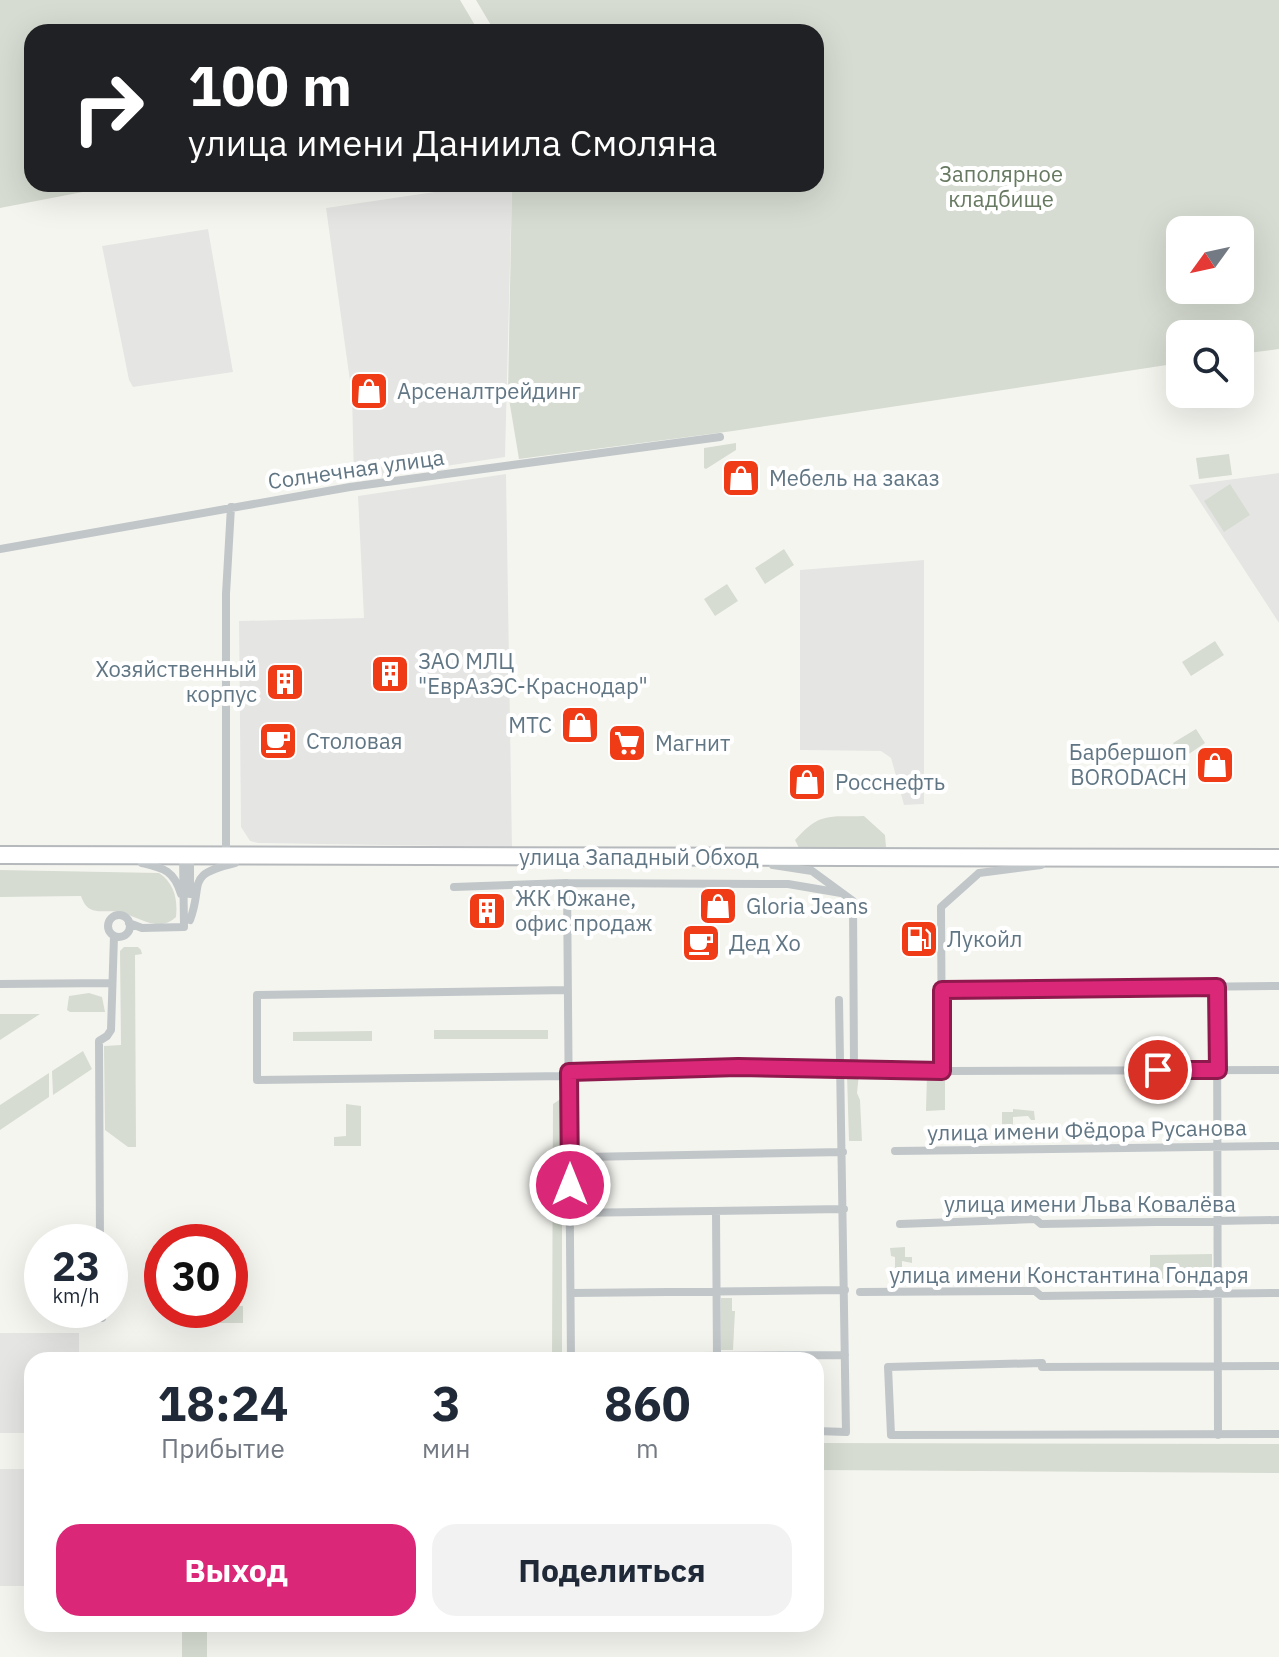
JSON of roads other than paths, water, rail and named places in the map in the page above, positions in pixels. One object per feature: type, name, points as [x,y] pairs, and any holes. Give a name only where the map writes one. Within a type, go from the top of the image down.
[{"type":"highway","name":"улица Западный Обход","points":[[229,860],[252,854],[910,859],[1279,858]]},
{"type":"highway","name":"улица Западный Обход","points":[[0,855],[773,865],[1279,866]]},
{"type":"highway","name":"улица Западный Обход","points":[[0,863],[142,863],[189,858]]},
{"type":"street","name":"Солнечная улица","points":[[0,549],[350,487],[720,437]]},
{"type":"street","points":[[187,924],[200,878],[229,860],[225,833],[226,594],[231,507]]},
{"type":"street","points":[[225,833],[239,849],[252,854]]},
{"type":"street","points":[[189,858],[214,847],[225,833]]},
{"type":"street","points":[[183,899],[189,858]]},
{"type":"street","points":[[187,924],[189,858]]},
{"type":"street","points":[[142,863],[165,869],[176,881],[187,924]]},
{"type":"street","points":[[773,865],[812,871],[853,901],[854,1068]]},
{"type":"street","points":[[568,990],[257,995],[257,1080],[569,1074],[738,1067],[942,1071],[941,907],[979,873],[1041,865]]},
{"type":"street","points":[[454,887],[567,883],[788,884],[842,893]]},
{"type":"street","points":[[567,883],[571,1352]]},
{"type":"street","points":[[100,1224],[99,1041],[111,1030],[114,936],[108,927],[113,917],[122,916],[129,923],[142,928],[187,924]]},
{"type":"street","points":[[114,936],[124,935],[129,930],[129,923]]},
{"type":"street","points":[[0,984],[112,983]]},
{"type":"street","points":[[942,990],[1279,986]]},
{"type":"street","points":[[1217,987],[1218,1435]]},
{"type":"street","points":[[824,1431],[846,1432],[839,1000]]},
{"type":"street","points":[[951,1071],[1279,1070]]},
{"type":"street","name":"улица имени Фёдора Русанова","points":[[895,1151],[1279,1146]]},
{"type":"street","points":[[584,1157],[843,1152]]},
{"type":"street","points":[[570,1213],[844,1209]]},
{"type":"street","points":[[716,1211],[717,1352]]},
{"type":"street","name":"улица имени Льва Ковалёва","points":[[900,1224],[1035,1219],[1041,1224],[1279,1220]]},
{"type":"street","points":[[571,1293],[845,1290]]},
{"type":"street","name":"улица имени Константина Гондаря","points":[[860,1292],[1035,1291],[1041,1296],[1279,1293]]},
{"type":"street","points":[[824,1355],[845,1355]]},
{"type":"street","points":[[1279,1366],[888,1367],[891,1435],[1279,1434]]},
{"type":"place","name":"Арсеналтрейдинг","points":[[369,391]]},
{"type":"place","name":"Мебель на заказ","points":[[741,478]]},
{"type":"place","name":"ЗАО МЛЦ \"ЕврАзЭС-Краснодар\"","points":[[390,674]]},
{"type":"place","name":"Хозяйственный корпус","points":[[285,682]]},
{"type":"place","name":"МТС","points":[[580,725]]},
{"type":"place","name":"Столовая","points":[[278,741]]},
{"type":"place","name":"Магнит","points":[[627,743]]},
{"type":"place","name":"Барбершоп BORODACH","points":[[1215,765]]},
{"type":"place","name":"Росснефть","points":[[807,782]]},
{"type":"place","name":"Gloria Jeans","points":[[718,906]]},
{"type":"place","name":"ЖК Южане, офис продаж","points":[[487,911]]},
{"type":"place","name":"Лукойл","points":[[919,939]]},
{"type":"place","name":"Дед Хо","points":[[701,943]]},
{"type":"park label","name":"Заполярное кладбище","points":[[1001,186]]}]
